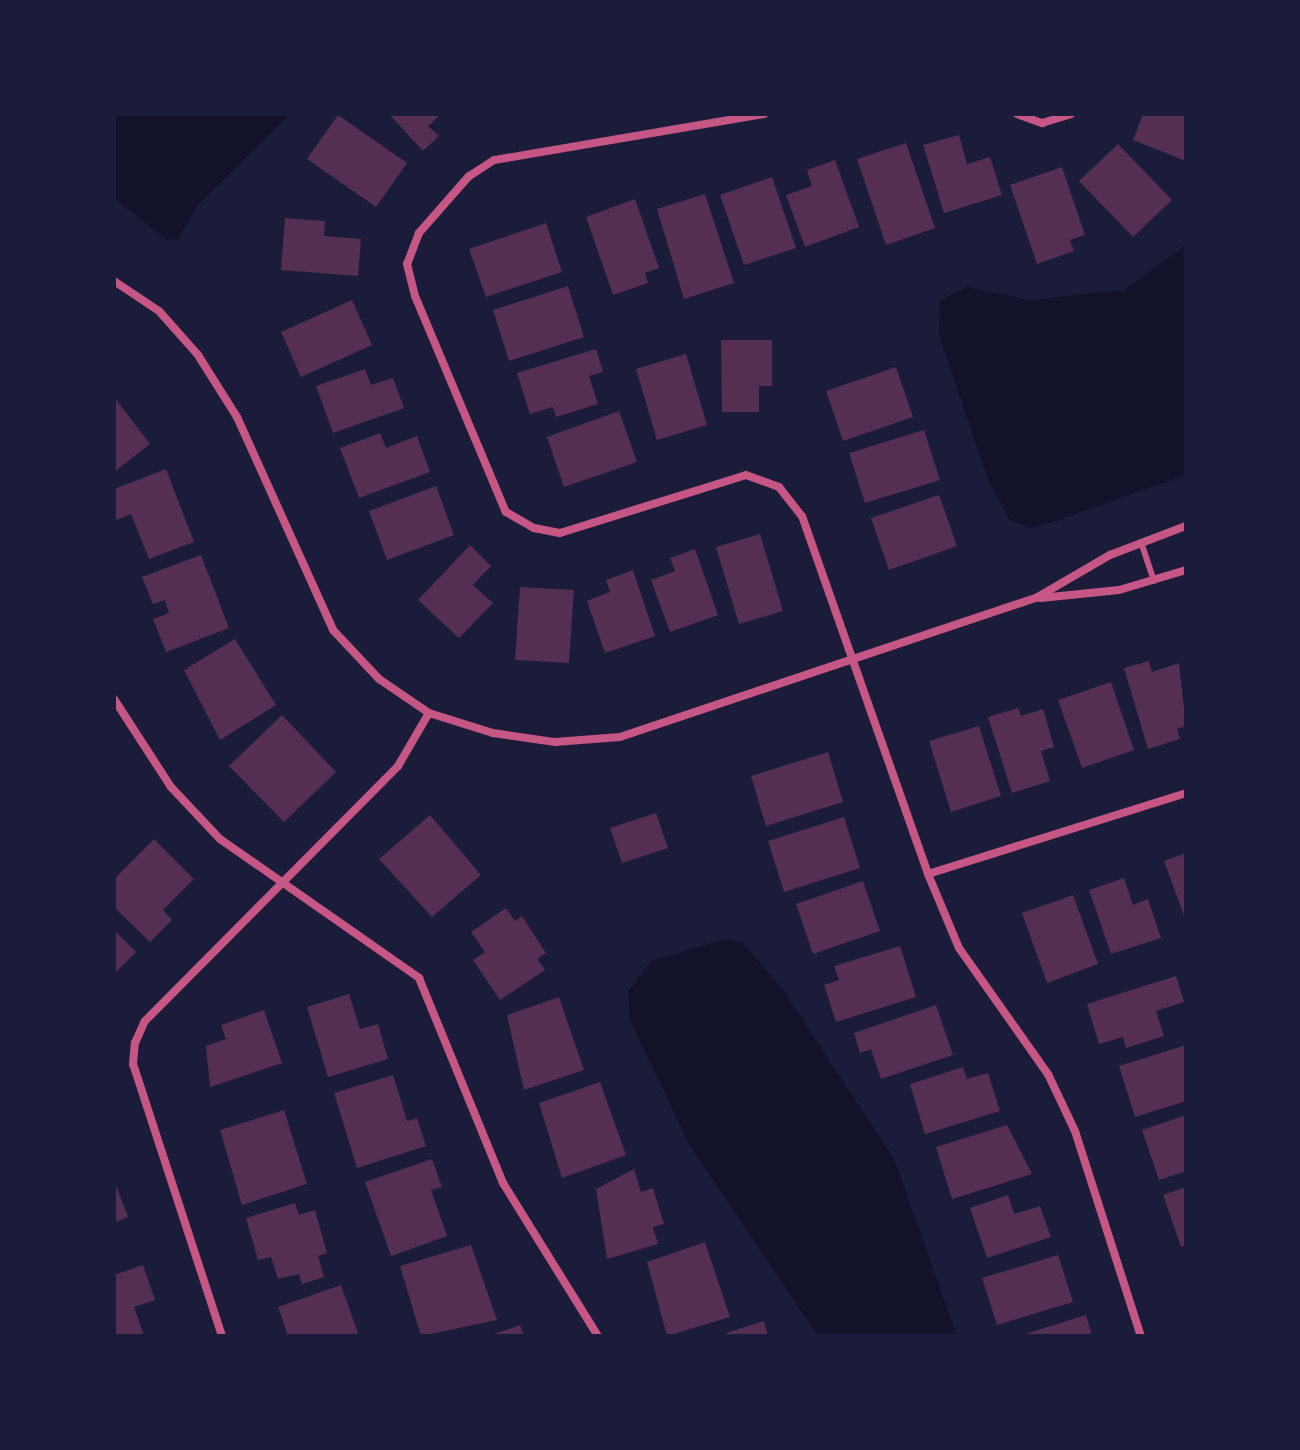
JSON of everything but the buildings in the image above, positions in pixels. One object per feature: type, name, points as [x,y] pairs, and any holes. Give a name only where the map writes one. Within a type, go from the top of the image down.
[{"type":"street","points":[[764,114],[494,160],[469,176],[419,233],[407,264],[506,512],[534,528],[560,533],[746,475],[779,487],[802,516],[928,874],[959,948],[1048,1074],[1075,1131],[1141,1336]]},
{"type":"street","points":[[1017,114],[1042,123],[1071,114]]},
{"type":"street","points":[[114,281],[159,311],[198,355],[237,417],[333,630],[379,679],[429,713],[555,742],[620,737],[1036,598],[1140,541],[1186,526]]},
{"type":"street","points":[[1036,598],[1154,581],[1186,570]]},
{"type":"street","points":[[114,699],[171,787],[220,839],[419,978],[503,1183],[598,1336]]},
{"type":"street","points":[[222,1336],[133,1064],[135,1043],[145,1021],[398,766],[429,713]]},
{"type":"street","points":[[928,874],[1186,793]]},
{"type":"lane","points":[[1140,541],[1154,581]]},
{"type":"shaded area","points":[[114,114],[290,114],[196,207],[179,239],[167,240],[114,198]]},
{"type":"shaded area","points":[[1186,245],[1186,475],[1031,528],[1010,520],[989,482],[939,335],[940,301],[967,287],[1029,300],[1124,290]]},
{"type":"shaded area","points":[[725,939],[744,944],[783,990],[894,1159],[957,1336],[818,1336],[689,1144],[630,1020],[628,991],[652,961]]}]
